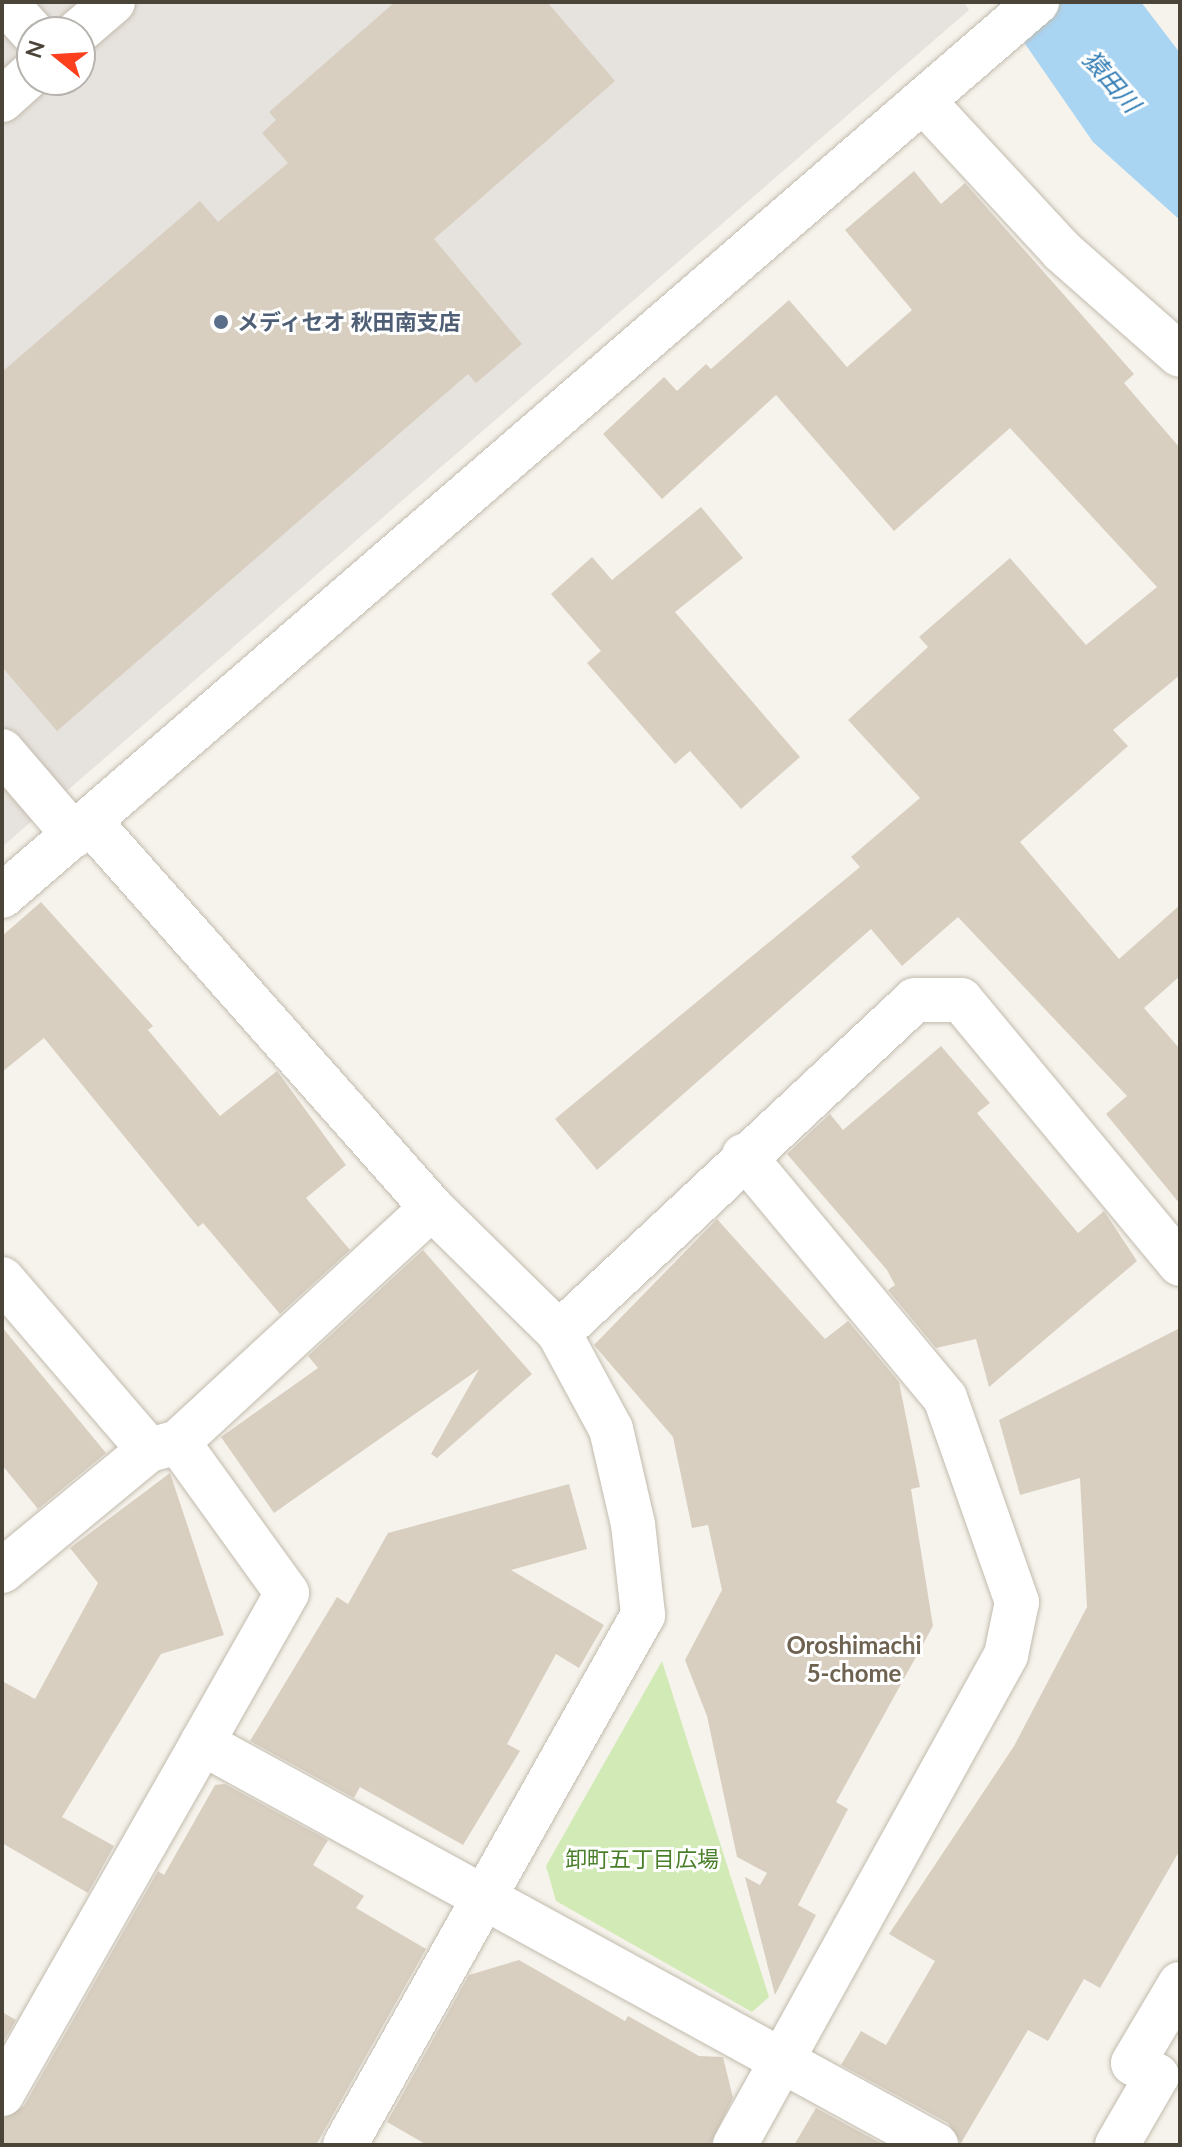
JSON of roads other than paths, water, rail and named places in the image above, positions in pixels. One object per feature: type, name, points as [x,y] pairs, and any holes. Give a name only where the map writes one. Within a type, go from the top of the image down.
[{"type":"street","points":[[96,17],[113,2]]},
{"type":"street","points":[[2,896],[926,104],[1037,2]]},
{"type":"street","points":[[926,104],[1062,251],[1180,355]]},
{"type":"street","points":[[2,751],[82,828],[432,1208],[559,1333],[611,1429],[643,1615],[488,1899],[345,2145]]},
{"type":"street","points":[[559,1333],[744,1156],[915,1000],[961,1000],[1180,1264]]},
{"type":"street","points":[[735,2145],[1006,1655],[1017,1602],[945,1398],[744,1156]]},
{"type":"street","points":[[2,1571],[164,1446],[432,1208]]},
{"type":"street","points":[[2,1279],[164,1446],[287,1593],[2,2094]]},
{"type":"street","points":[[202,1743],[936,2145]]},
{"type":"street","points":[[1117,2145],[1157,2076],[1133,2063],[1180,1984]]},
{"type":"water","name":"猿田川","points":[[996,2],[1141,2],[1180,53],[1180,220],[1093,142]]},
{"type":"place","name":"メディセオ 秋田南支店","points":[[221,322]]},
{"type":"district","name":"Oroshimachi 5-chome","points":[[854,1659]]},
{"type":"park label","name":"卸町五丁目広場","points":[[642,1859]]}]
